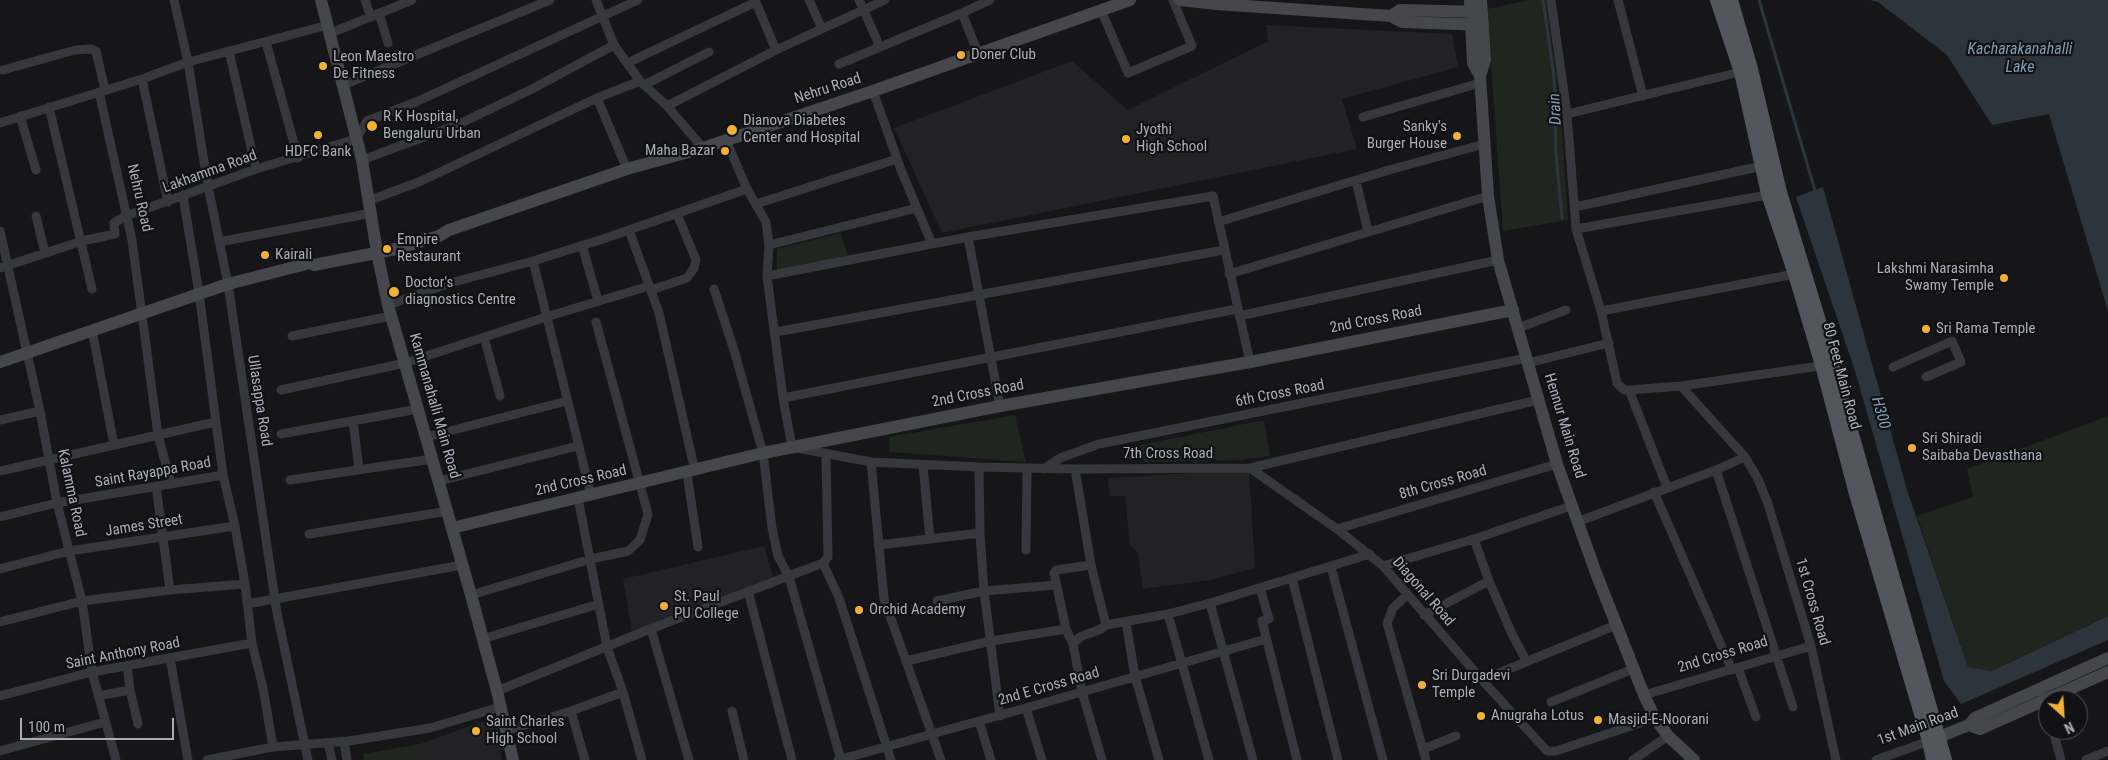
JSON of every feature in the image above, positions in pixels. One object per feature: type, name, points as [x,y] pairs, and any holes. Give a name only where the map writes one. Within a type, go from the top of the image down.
[{"type":"main road","name":"Kammanahalli Main Road","points":[[322,0],[362,160],[390,310],[471,595],[497,691],[512,760]]},
{"type":"main road","name":"Nehru Road","points":[[0,362],[228,284],[310,263],[314,265],[377,248],[396,249],[439,236],[449,230],[627,169],[703,148],[873,91],[1130,0]]},
{"type":"main road","points":[[1180,0],[1391,16],[1400,10],[1476,12]]},
{"type":"main road","name":"80 Feet Main Road","points":[[1718,0],[1746,70],[1762,166],[1774,193]]},
{"type":"main road","name":"80 Feet Main Road","points":[[1731,0],[1774,193],[1800,273],[1935,739],[1945,760]]},
{"type":"main road","name":"Hennur Main Road","points":[[1476,12],[1486,60],[1480,79],[1488,196],[1498,260],[1556,464],[1644,695],[1655,718],[1668,736],[1694,760]]},
{"type":"main road","name":"2nd Cross Road","points":[[452,528],[691,472],[762,453],[1000,406],[1250,362],[1513,310]]},
{"type":"main road","points":[[2060,690],[2108,658]]},
{"type":"main road","name":"1st Main Road","points":[[2068,690],[2108,672]]},
{"type":"main road","name":"1st Main Road","points":[[1935,739],[1969,725],[1980,729],[2038,704]]},
{"type":"main road","name":"80 Feet Main Road","points":[[1933,760],[1935,739]]},
{"type":"street","name":"Ullasappa Road","points":[[174,0],[188,62],[208,186],[228,284],[276,599],[291,683],[308,760]]},
{"type":"street","points":[[366,0],[388,44]]},
{"type":"street","points":[[343,85],[550,0]]},
{"type":"street","points":[[596,0],[614,45],[627,63],[642,83],[667,106],[703,148]]},
{"type":"street","points":[[356,139],[367,121],[416,102],[638,0]]},
{"type":"street","points":[[810,0],[822,29]]},
{"type":"street","points":[[859,0],[880,47]]},
{"type":"street","points":[[667,106],[776,50],[885,0]]},
{"type":"street","points":[[839,64],[990,0]]},
{"type":"street","points":[[1101,10],[1128,73],[1192,46],[1173,0]]},
{"type":"street","points":[[1551,0],[1567,114],[1576,229],[1601,311],[1617,383],[1624,390],[1681,386],[1827,365]]},
{"type":"street","points":[[1618,0],[1643,96]]},
{"type":"street","points":[[0,122],[142,79],[188,62],[266,42],[329,29],[375,15],[408,1]]},
{"type":"street","points":[[627,63],[755,1],[776,50]]},
{"type":"street","points":[[962,13],[978,54]]},
{"type":"street","points":[[266,42],[298,158]]},
{"type":"street","points":[[362,160],[459,124],[532,89],[614,45]]},
{"type":"street","name":"Nehru Road","points":[[3,70],[75,50],[91,48],[96,51],[102,91],[132,240],[140,313]]},
{"type":"street","points":[[229,51],[256,169]]},
{"type":"street","points":[[219,242],[371,206],[597,98],[642,83],[709,52]]},
{"type":"street","points":[[1567,114],[1746,70]]},
{"type":"street","points":[[142,79],[168,202]]},
{"type":"street","points":[[1363,117],[1480,79]]},
{"type":"street","points":[[873,91],[897,159],[932,244]]},
{"type":"street","points":[[597,98],[627,169]]},
{"type":"street","points":[[49,107],[92,289]]},
{"type":"street","points":[[20,116],[36,170]]},
{"type":"street","name":"Lakhamma Road","points":[[126,216],[256,169],[298,158],[356,139]]},
{"type":"street","points":[[726,140],[747,189],[766,222],[769,245],[767,276],[776,332],[783,398],[792,448]]},
{"type":"street","points":[[1218,222],[1484,144]]},
{"type":"street","points":[[756,204],[897,159]]},
{"type":"street","points":[[1575,207],[1762,166]]},
{"type":"street","points":[[1356,181],[1368,231]]},
{"type":"street","points":[[292,336],[390,310],[450,282],[533,261],[747,189]]},
{"type":"street","points":[[1576,229],[1774,193]]},
{"type":"street","points":[[183,196],[199,293],[214,422],[245,584],[252,643],[273,747]]},
{"type":"street","points":[[767,276],[968,237],[1213,196],[1250,362]]},
{"type":"street","points":[[1229,274],[1488,196]]},
{"type":"street","points":[[769,245],[917,208]]},
{"type":"street","points":[[281,390],[405,363],[598,301],[686,278],[694,268],[696,260],[677,214]]},
{"type":"street","points":[[36,216],[45,253]]},
{"type":"street","points":[[4,266],[82,241],[115,234],[114,223],[126,216]]},
{"type":"street","points":[[629,230],[659,313],[691,472],[698,547]]},
{"type":"street","name":"Kalamma Road","points":[[0,231],[4,266],[27,352],[57,503],[82,601],[92,672],[116,760]]},
{"type":"street","points":[[968,237],[1000,406]]},
{"type":"street","points":[[582,245],[598,301]]},
{"type":"street","points":[[776,332],[1224,250]]},
{"type":"street","points":[[783,398],[991,356],[1238,313],[1498,260]]},
{"type":"street","points":[[533,261],[578,446],[591,559],[607,647],[623,692],[642,760]]},
{"type":"street","points":[[1601,311],[1800,273]]},
{"type":"street","points":[[714,289],[734,350],[762,453],[772,528],[778,556],[789,577],[840,760]]},
{"type":"street","points":[[1518,328],[1566,310]]},
{"type":"street","points":[[140,313],[158,435],[171,484]]},
{"type":"street","points":[[471,595],[591,559],[628,551],[640,540],[648,514],[596,322]]},
{"type":"street","points":[[92,330],[114,445]]},
{"type":"street","points":[[484,337],[500,396]]},
{"type":"street","points":[[1893,367],[1952,341],[1961,362],[1926,377]]},
{"type":"street","name":"6th Cross Road","points":[[1044,469],[1060,458],[1099,444],[1609,343]]},
{"type":"street","name":"1st Cross Road","points":[[1681,386],[1745,457],[1758,479],[1768,504],[1812,646],[1836,760]]},
{"type":"street","points":[[1629,390],[1667,487]]},
{"type":"street","name":"7th Cross Road","points":[[792,448],[871,462],[979,467],[1044,469],[1250,468],[1538,400]]},
{"type":"street","points":[[426,437],[568,402]]},
{"type":"street","points":[[281,434],[418,410]]},
{"type":"street","points":[[0,420],[40,411]]},
{"type":"street","points":[[353,421],[359,470]]},
{"type":"street","points":[[0,471],[214,422]]},
{"type":"street","points":[[439,481],[578,446]]},
{"type":"street","points":[[497,691],[823,563],[828,557],[826,454]]},
{"type":"street","points":[[1577,522],[1716,470],[1745,457]]},
{"type":"street","points":[[290,480],[432,459]]},
{"type":"street","points":[[871,462],[884,599],[941,760]]},
{"type":"street","points":[[923,464],[930,539]]},
{"type":"street","name":"8th Cross Road","points":[[1337,528],[1556,464]]},
{"type":"street","points":[[979,467],[980,533],[984,591],[1000,716]]},
{"type":"street","points":[[1026,550],[1027,468]]},
{"type":"street","name":"Diagonal Road","points":[[1250,468],[1337,528],[1383,566],[1424,615],[1547,751],[1556,751],[1655,718]]},
{"type":"street","points":[[1075,469],[1091,565],[1106,625]]},
{"type":"street","points":[[1716,470],[1794,707]]},
{"type":"street","name":"Saint Rayappa Road","points":[[0,517],[57,503],[223,475]]},
{"type":"street","points":[[156,486],[170,590]]},
{"type":"street","points":[[1654,492],[1756,717]]},
{"type":"street","points":[[1383,566],[1474,539],[1571,506]]},
{"type":"street","points":[[309,534],[448,511]]},
{"type":"street","name":"James Street","points":[[0,569],[69,551],[234,526]]},
{"type":"street","points":[[878,545],[980,533]]},
{"type":"street","points":[[1474,539],[1489,581],[1512,634],[1527,662]]},
{"type":"street","points":[[1073,644],[1080,637],[1102,630],[1106,625],[1168,614],[1210,603],[1370,554]]},
{"type":"street","points":[[823,563],[839,598],[891,760]]},
{"type":"street","points":[[248,604],[462,565]]},
{"type":"street","points":[[1091,565],[1056,570],[1054,573],[1066,628],[1073,644],[1082,692],[1102,760]]},
{"type":"street","points":[[1331,567],[1383,760]]},
{"type":"street","points":[[1292,578],[1338,760]]},
{"type":"street","points":[[1424,615],[1489,581]]},
{"type":"street","points":[[0,622],[82,601],[170,590],[245,584]]},
{"type":"street","points":[[937,601],[984,591],[1057,586]]},
{"type":"street","points":[[1260,588],[1269,619],[1262,621],[1297,760]]},
{"type":"street","points":[[748,591],[792,760]]},
{"type":"street","points":[[1407,595],[1393,608],[1387,623],[1426,760]]},
{"type":"street","points":[[1210,603],[1253,760]]},
{"type":"street","points":[[482,639],[599,604]]},
{"type":"street","points":[[1168,614],[1180,664],[1209,760]]},
{"type":"street","points":[[1126,622],[1135,676],[1159,760]]},
{"type":"street","points":[[1482,680],[1616,624]]},
{"type":"street","points":[[906,661],[991,641],[1066,628]]},
{"type":"street","points":[[651,629],[689,760]]},
{"type":"street","name":"2nd E Cross Road","points":[[840,760],[1266,639]]},
{"type":"street","name":"Saint Anthony Road","points":[[0,696],[92,672],[252,643]]},
{"type":"street","name":"2nd Cross Road","points":[[1644,695],[1812,646]]},
{"type":"street","points":[[170,658],[188,760]]},
{"type":"street","points":[[127,666],[130,690],[138,724]]},
{"type":"street","points":[[1551,702],[1634,669]]},
{"type":"street","points":[[98,696],[130,690]]},
{"type":"street","points":[[506,731],[623,692]]},
{"type":"street","points":[[206,760],[254,755],[273,747],[344,742],[430,728],[500,707]]},
{"type":"street","points":[[1026,708],[1042,760]]},
{"type":"street","points":[[571,710],[585,760]]},
{"type":"street","points":[[732,711],[744,760]]},
{"type":"street","points":[[979,721],[991,760]]},
{"type":"street","points":[[0,751],[105,722]]},
{"type":"street","points":[[1423,749],[1456,736]]},
{"type":"street","points":[[1633,760],[1668,736]]},
{"type":"street","name":"1st Main Road","points":[[1876,760],[1935,739]]},
{"type":"street","points":[[2056,740],[2061,760]]},
{"type":"street","points":[[344,742],[347,760]]},
{"type":"street","points":[[328,743],[332,760]]},
{"type":"street","points":[[2086,760],[2108,751]]},
{"type":"shaded area","points":[[1530,0],[1546,0],[1561,115],[1568,220],[1503,231],[1487,9]]},
{"type":"shaded area","name":"Jyothi High School","points":[[1266,25],[1452,34],[1458,67],[1342,99],[1357,149],[942,233],[894,128],[1072,61],[1128,110],[1268,41]]},
{"type":"shaded area","points":[[841,233],[849,260],[777,271],[777,249]]},
{"type":"shaded area","points":[[1015,415],[1026,462],[890,452],[889,437]]},
{"type":"shaded area","points":[[2108,416],[2108,616],[1992,671],[1968,667],[1917,516],[1973,497],[1967,469]]},
{"type":"shaded area","points":[[1264,420],[1270,456],[1240,460],[1144,462],[1140,445]]},
{"type":"shaded area","points":[[1249,470],[1255,568],[1210,580],[1143,589],[1138,553],[1130,545],[1125,496],[1110,496],[1108,478]]},
{"type":"shaded area","name":"St. Paul PU College","points":[[764,546],[773,578],[632,632],[623,579]]},
{"type":"shaded area","name":"Saint Charles High School","points":[[493,718],[502,760],[417,760],[420,744]]},
{"type":"shaded area","points":[[420,744],[417,760],[364,760],[363,754]]},
{"type":"water","name":"Kacharakanahalli Lake","points":[[1870,0],[2108,0],[2108,311],[2049,114],[1992,125],[1947,55],[1878,2]]},
{"type":"water","points":[[1823,187],[1907,490],[1968,667],[1992,671],[2108,616],[2108,640],[1961,704],[1944,681],[1855,371],[1796,197]]},
{"type":"waterway","name":"Drain","points":[[1543,0],[1554,76],[1556,154],[1562,218]]},
{"type":"waterway","name":"H300","points":[[1759,0],[1816,194]]},
{"type":"place","name":"Doner Club","points":[[961,55]]},
{"type":"place","name":"Leon Maestro De Fitness","points":[[323,66]]},
{"type":"place","name":"R K Hospital, Bengaluru Urban","points":[[372,126]]},
{"type":"place","name":"Dianova Diabetes Center and Hospital","points":[[732,130]]},
{"type":"place","name":"HDFC Bank","points":[[318,135]]},
{"type":"place","name":"Sanky's Burger House","points":[[1457,136]]},
{"type":"place","name":"Jyothi High School","points":[[1126,139]]},
{"type":"place","name":"Maha Bazar","points":[[725,151]]},
{"type":"place","name":"Empire Restaurant","points":[[387,249]]},
{"type":"place","name":"Kairali","points":[[265,255]]},
{"type":"place","name":"Lakshmi Narasimha Swamy Temple","points":[[2004,278]]},
{"type":"place","name":"Doctor's diagnostics Centre","points":[[394,292]]},
{"type":"place","name":"Sri Rama Temple","points":[[1926,329]]},
{"type":"place","name":"Sri Shiradi Saibaba Devasthana","points":[[1912,448]]},
{"type":"place","name":"St. Paul PU College","points":[[664,606]]},
{"type":"place","name":"Orchid Academy","points":[[859,610]]},
{"type":"place","name":"Sri Durgadevi Temple","points":[[1422,685]]},
{"type":"place","name":"Anugraha Lotus","points":[[1481,716]]},
{"type":"place","name":"Masjid-E-Noorani","points":[[1598,720]]},
{"type":"place","name":"Saint Charles High School","points":[[476,731]]}]
